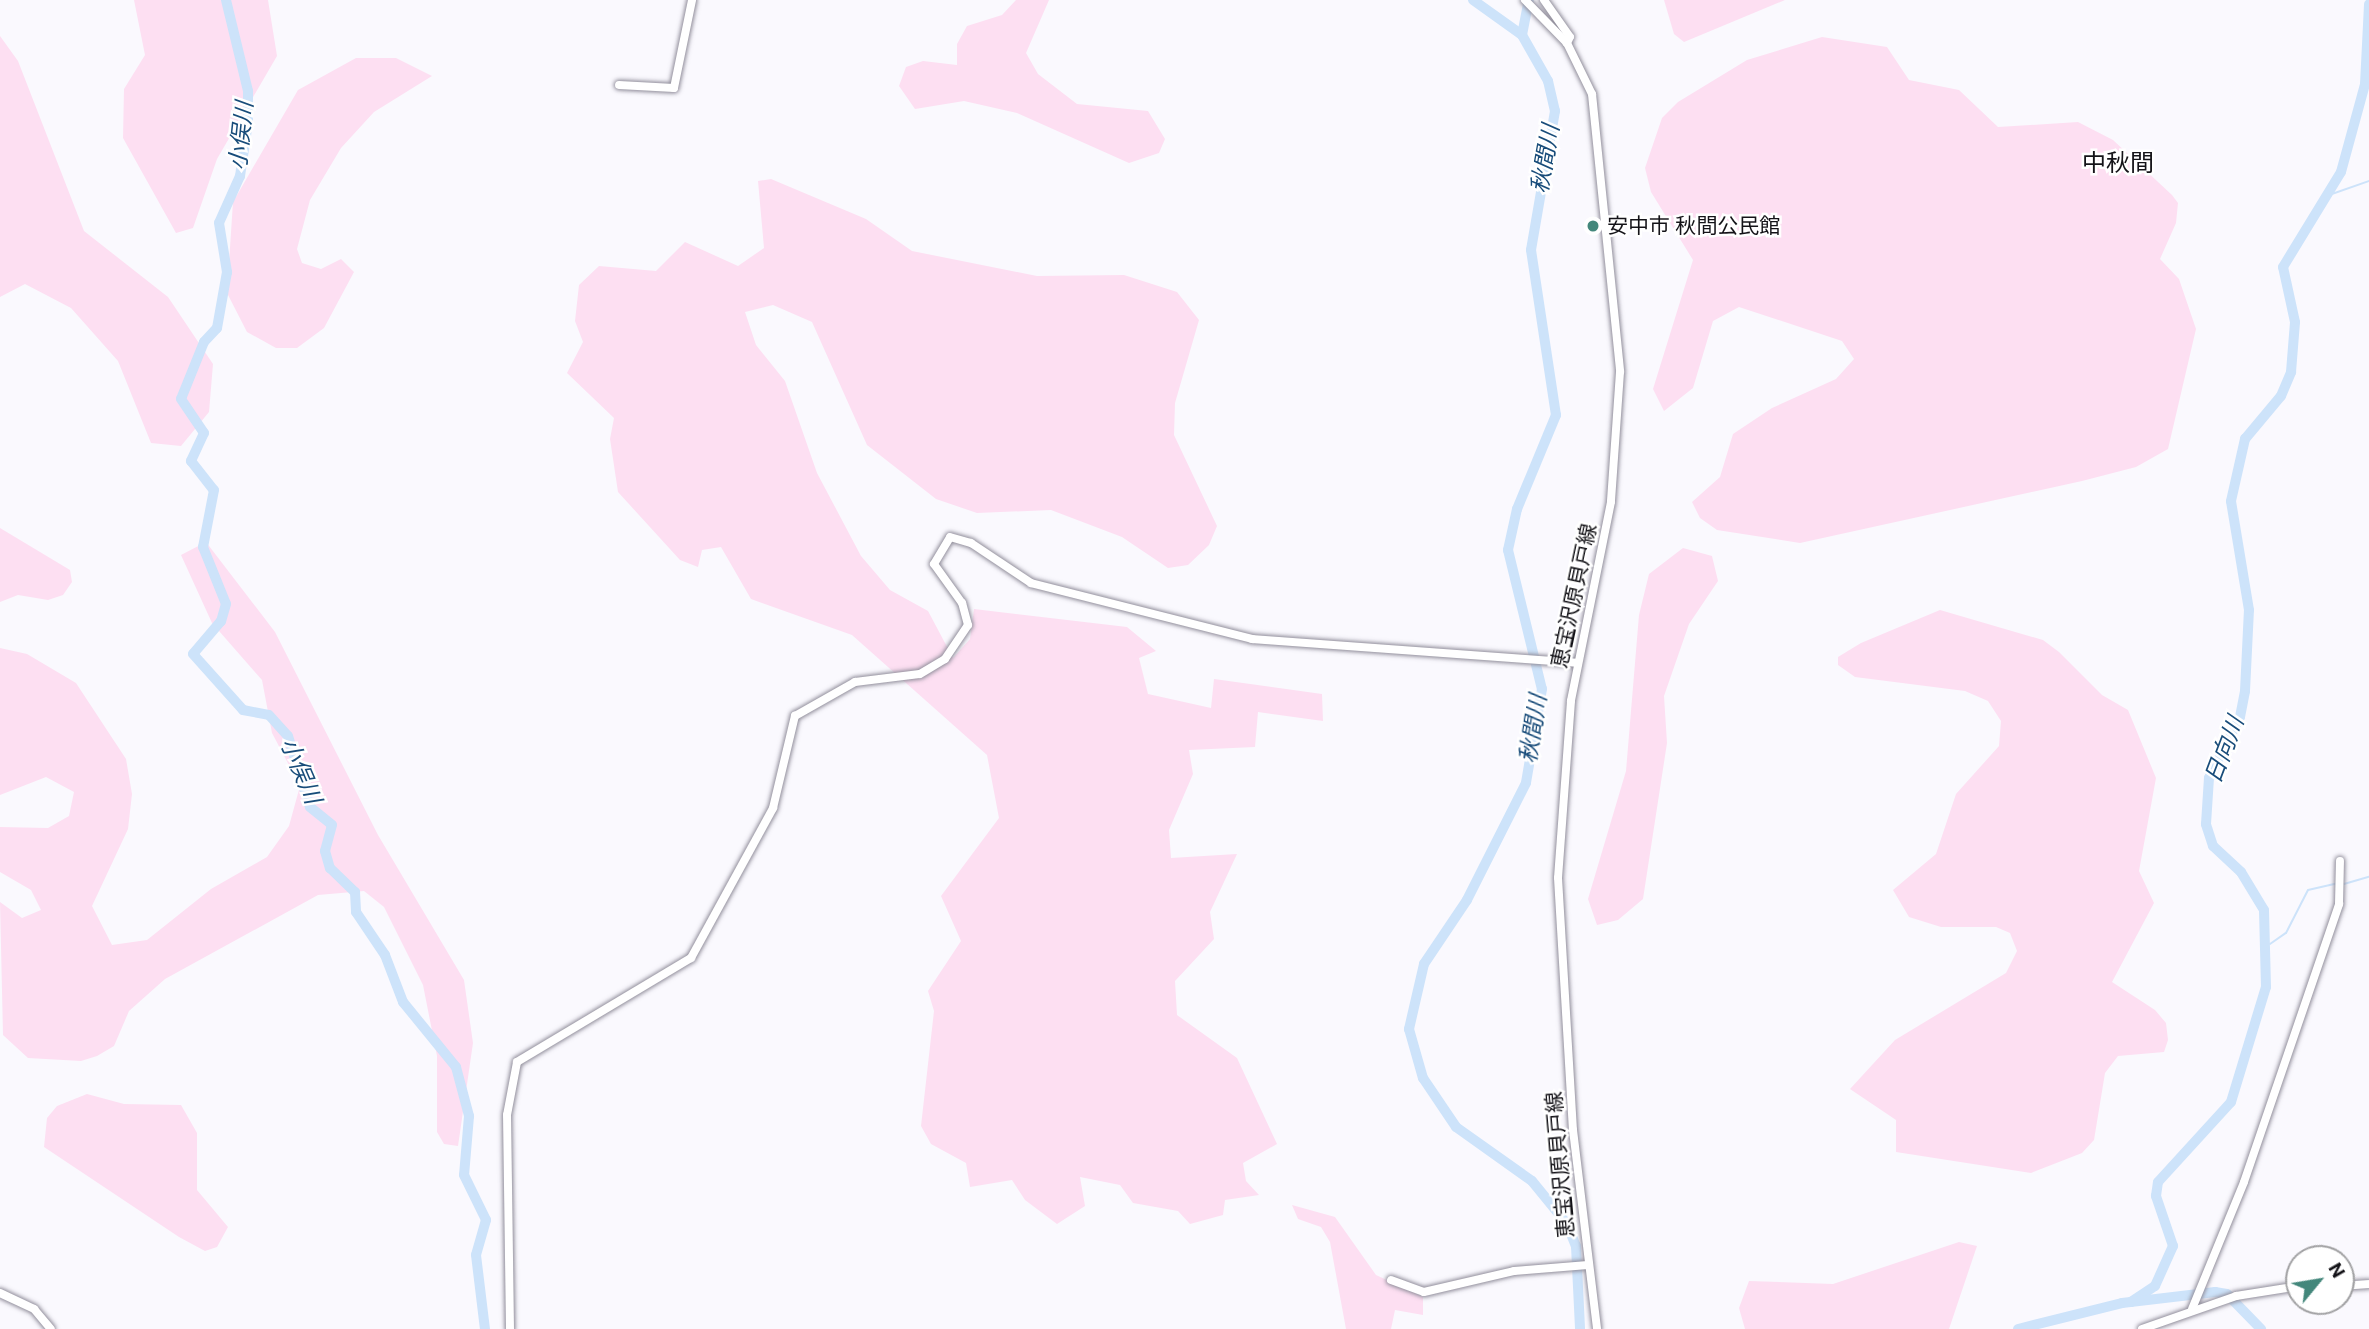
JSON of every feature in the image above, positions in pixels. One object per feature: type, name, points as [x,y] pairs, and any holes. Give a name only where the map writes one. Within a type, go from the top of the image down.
[{"type":"street","points":[[619,85],[674,89],[692,0]]},
{"type":"street","name":"恵宝沢原貝戸線","points":[[1525,0],[1534,6],[1567,43],[1592,94],[1620,372],[1611,502],[1576,663],[1558,889],[1585,1265],[1597,1329]]},
{"type":"street","name":"恵宝沢原貝戸線","points":[[1544,0],[1570,37],[1567,43]]},
{"type":"street","points":[[510,1329],[507,1115],[517,1062],[691,958],[773,808],[795,716],[855,682],[920,674],[945,659],[968,619],[935,569],[944,542],[960,537],[1031,583],[1252,639],[1576,663]]},
{"type":"street","points":[[2192,1309],[2194,1294],[2244,1182],[2342,886],[2340,861]]},
{"type":"street","points":[[1391,1280],[1424,1292],[1559,1266],[1585,1265]]},
{"type":"street","points":[[2142,1329],[2192,1309],[2236,1296],[2285,1288]]},
{"type":"street","points":[[0,1293],[34,1309],[51,1329]]},
{"type":"shaded area","points":[[134,0],[268,0],[277,56],[217,159],[193,228],[176,233],[123,138],[124,89],[145,55]]},
{"type":"shaded area","points":[[1016,0],[1049,0],[1026,53],[1038,74],[1077,104],[1148,111],[1165,139],[1159,153],[1129,163],[1017,113],[964,101],[915,109],[899,86],[906,67],[923,61],[957,65],[957,44],[967,26],[1002,15]]},
{"type":"shaded area","points":[[1664,0],[1785,0],[1684,42],[1674,34]]},
{"type":"shaded area","points":[[0,36],[18,61],[84,231],[168,297],[213,364],[209,412],[181,446],[151,443],[118,361],[71,308],[25,284],[0,297]]},
{"type":"shaded area","points":[[1822,37],[1887,47],[1909,80],[1959,90],[1998,127],[2078,122],[2113,140],[2172,195],[2178,203],[2176,223],[2160,259],[2179,279],[2196,329],[2168,449],[2136,467],[2082,481],[1800,543],[1717,530],[1700,518],[1692,502],[1720,477],[1733,434],[1772,408],[1836,379],[1854,359],[1842,341],[1739,307],[1713,321],[1693,388],[1664,411],[1653,389],[1693,260],[1651,192],[1645,168],[1662,118],[1678,102],[1747,60]]},
{"type":"shaded area","points":[[356,58],[396,58],[432,76],[374,112],[341,148],[310,200],[297,249],[302,263],[321,269],[341,259],[354,272],[324,328],[297,348],[276,348],[247,332],[227,293],[233,202],[298,90]]},
{"type":"shaded area","points":[[771,179],[866,219],[912,251],[1037,276],[1124,275],[1177,292],[1199,320],[1175,403],[1174,435],[1217,526],[1209,545],[1188,565],[1168,568],[1122,537],[1051,510],[977,513],[936,499],[867,445],[812,322],[773,305],[745,312],[756,345],[785,381],[817,473],[861,556],[890,590],[928,611],[953,658],[970,639],[974,609],[1127,627],[1156,651],[1139,658],[1148,694],[1211,708],[1214,679],[1322,694],[1323,721],[1258,712],[1255,747],[1189,750],[1193,774],[1169,830],[1171,858],[1237,854],[1210,912],[1214,939],[1175,981],[1177,1015],[1237,1058],[1277,1144],[1243,1163],[1246,1181],[1259,1195],[1225,1200],[1223,1215],[1190,1224],[1178,1211],[1133,1203],[1120,1185],[1080,1177],[1085,1206],[1057,1224],[1025,1200],[1012,1180],[970,1187],[966,1163],[931,1144],[921,1126],[934,1011],[928,991],[961,941],[941,896],[999,818],[987,755],[852,635],[751,599],[721,547],[702,550],[698,567],[680,560],[618,492],[610,439],[614,418],[567,373],[583,342],[575,321],[579,285],[599,266],[656,271],[685,242],[738,266],[764,248],[758,181]]},
{"type":"shaded area","points":[[0,528],[70,570],[72,582],[63,595],[48,600],[18,595],[0,602]]},
{"type":"shaded area","points":[[206,542],[275,632],[378,835],[464,980],[473,1043],[458,1146],[444,1144],[437,1132],[437,1056],[423,985],[384,907],[364,891],[318,895],[165,979],[129,1011],[114,1046],[97,1056],[81,1061],[28,1058],[3,1035],[0,902],[22,918],[41,910],[31,890],[0,872],[0,827],[48,828],[69,816],[74,792],[46,777],[0,795],[0,648],[27,654],[76,683],[126,759],[132,794],[128,829],[92,906],[112,945],[147,940],[211,889],[267,857],[289,826],[300,786],[272,733],[262,680],[212,623],[181,555]]},
{"type":"shaded area","points":[[1683,548],[1712,556],[1718,581],[1689,624],[1664,696],[1667,743],[1643,899],[1618,920],[1597,925],[1588,899],[1626,771],[1639,615],[1649,574]]},
{"type":"shaded area","points":[[1940,610],[2043,640],[2059,652],[2102,695],[2128,710],[2156,778],[2139,871],[2154,903],[2112,982],[2155,1010],[2166,1023],[2168,1040],[2164,1052],[2118,1056],[2105,1073],[2094,1140],[2082,1153],[2031,1173],[1896,1152],[1896,1120],[1850,1089],[1895,1040],[2006,973],[2017,951],[2010,933],[1996,927],[1941,927],[1909,917],[1893,890],[1936,854],[1956,794],[1999,746],[2001,721],[1988,701],[1965,691],[1855,677],[1838,665],[1838,657],[1861,643]]},
{"type":"shaded area","points":[[87,1094],[124,1104],[181,1105],[197,1133],[197,1190],[228,1227],[217,1247],[205,1251],[179,1237],[44,1147],[47,1118],[57,1106]]},
{"type":"shaded area","points":[[1292,1205],[1335,1217],[1376,1275],[1423,1297],[1423,1315],[1395,1310],[1391,1329],[1346,1329],[1330,1242],[1321,1227],[1298,1219]]},
{"type":"shaded area","points":[[1959,1242],[1977,1246],[1949,1329],[1745,1329],[1739,1308],[1749,1281],[1833,1284]]},
{"type":"waterway","name":"小俣川","points":[[226,0],[248,91],[248,122],[240,176],[219,223],[227,272],[217,328],[204,342],[181,399],[204,433],[191,461],[214,490],[203,547],[226,604],[221,621],[193,654],[243,710],[269,715],[288,736],[310,807],[332,825],[325,851],[330,868],[355,892],[356,912],[385,955],[403,1002],[456,1067],[469,1116],[464,1175],[486,1220],[476,1255],[485,1329]]},
{"type":"waterway","name":"秋間川","points":[[1473,0],[1522,35],[1548,81],[1555,111],[1531,250],[1556,415],[1517,509],[1508,550],[1542,689],[1526,783],[1467,900],[1424,964],[1409,1029],[1423,1078],[1456,1127],[1532,1181],[1567,1224],[1576,1246],[1580,1329]]},
{"type":"waterway","points":[[1522,35],[1529,0]]},
{"type":"waterway","name":"日向川","points":[[2131,1302],[2155,1286],[2173,1246],[2156,1196],[2158,1182],[2231,1102],[2266,987],[2264,910],[2241,872],[2213,846],[2206,824],[2209,778],[2240,717],[2245,691],[2249,610],[2231,501],[2245,439],[2281,396],[2291,372],[2295,322],[2283,267],[2341,172],[2365,84],[2369,4]]},
{"type":"waterway","points":[[2329,195],[2369,181]]},
{"type":"waterway","points":[[2344,884],[2369,877]]},
{"type":"waterway","points":[[2270,944],[2286,933],[2308,890],[2335,884]]},
{"type":"waterway","points":[[2018,1329],[2122,1303],[2215,1292],[2227,1294],[2261,1329]]},
{"type":"place","name":"安中市 秋間公民館","points":[[1593,226]]},
{"type":"district","name":"中秋間","points":[[2118,164]]}]
